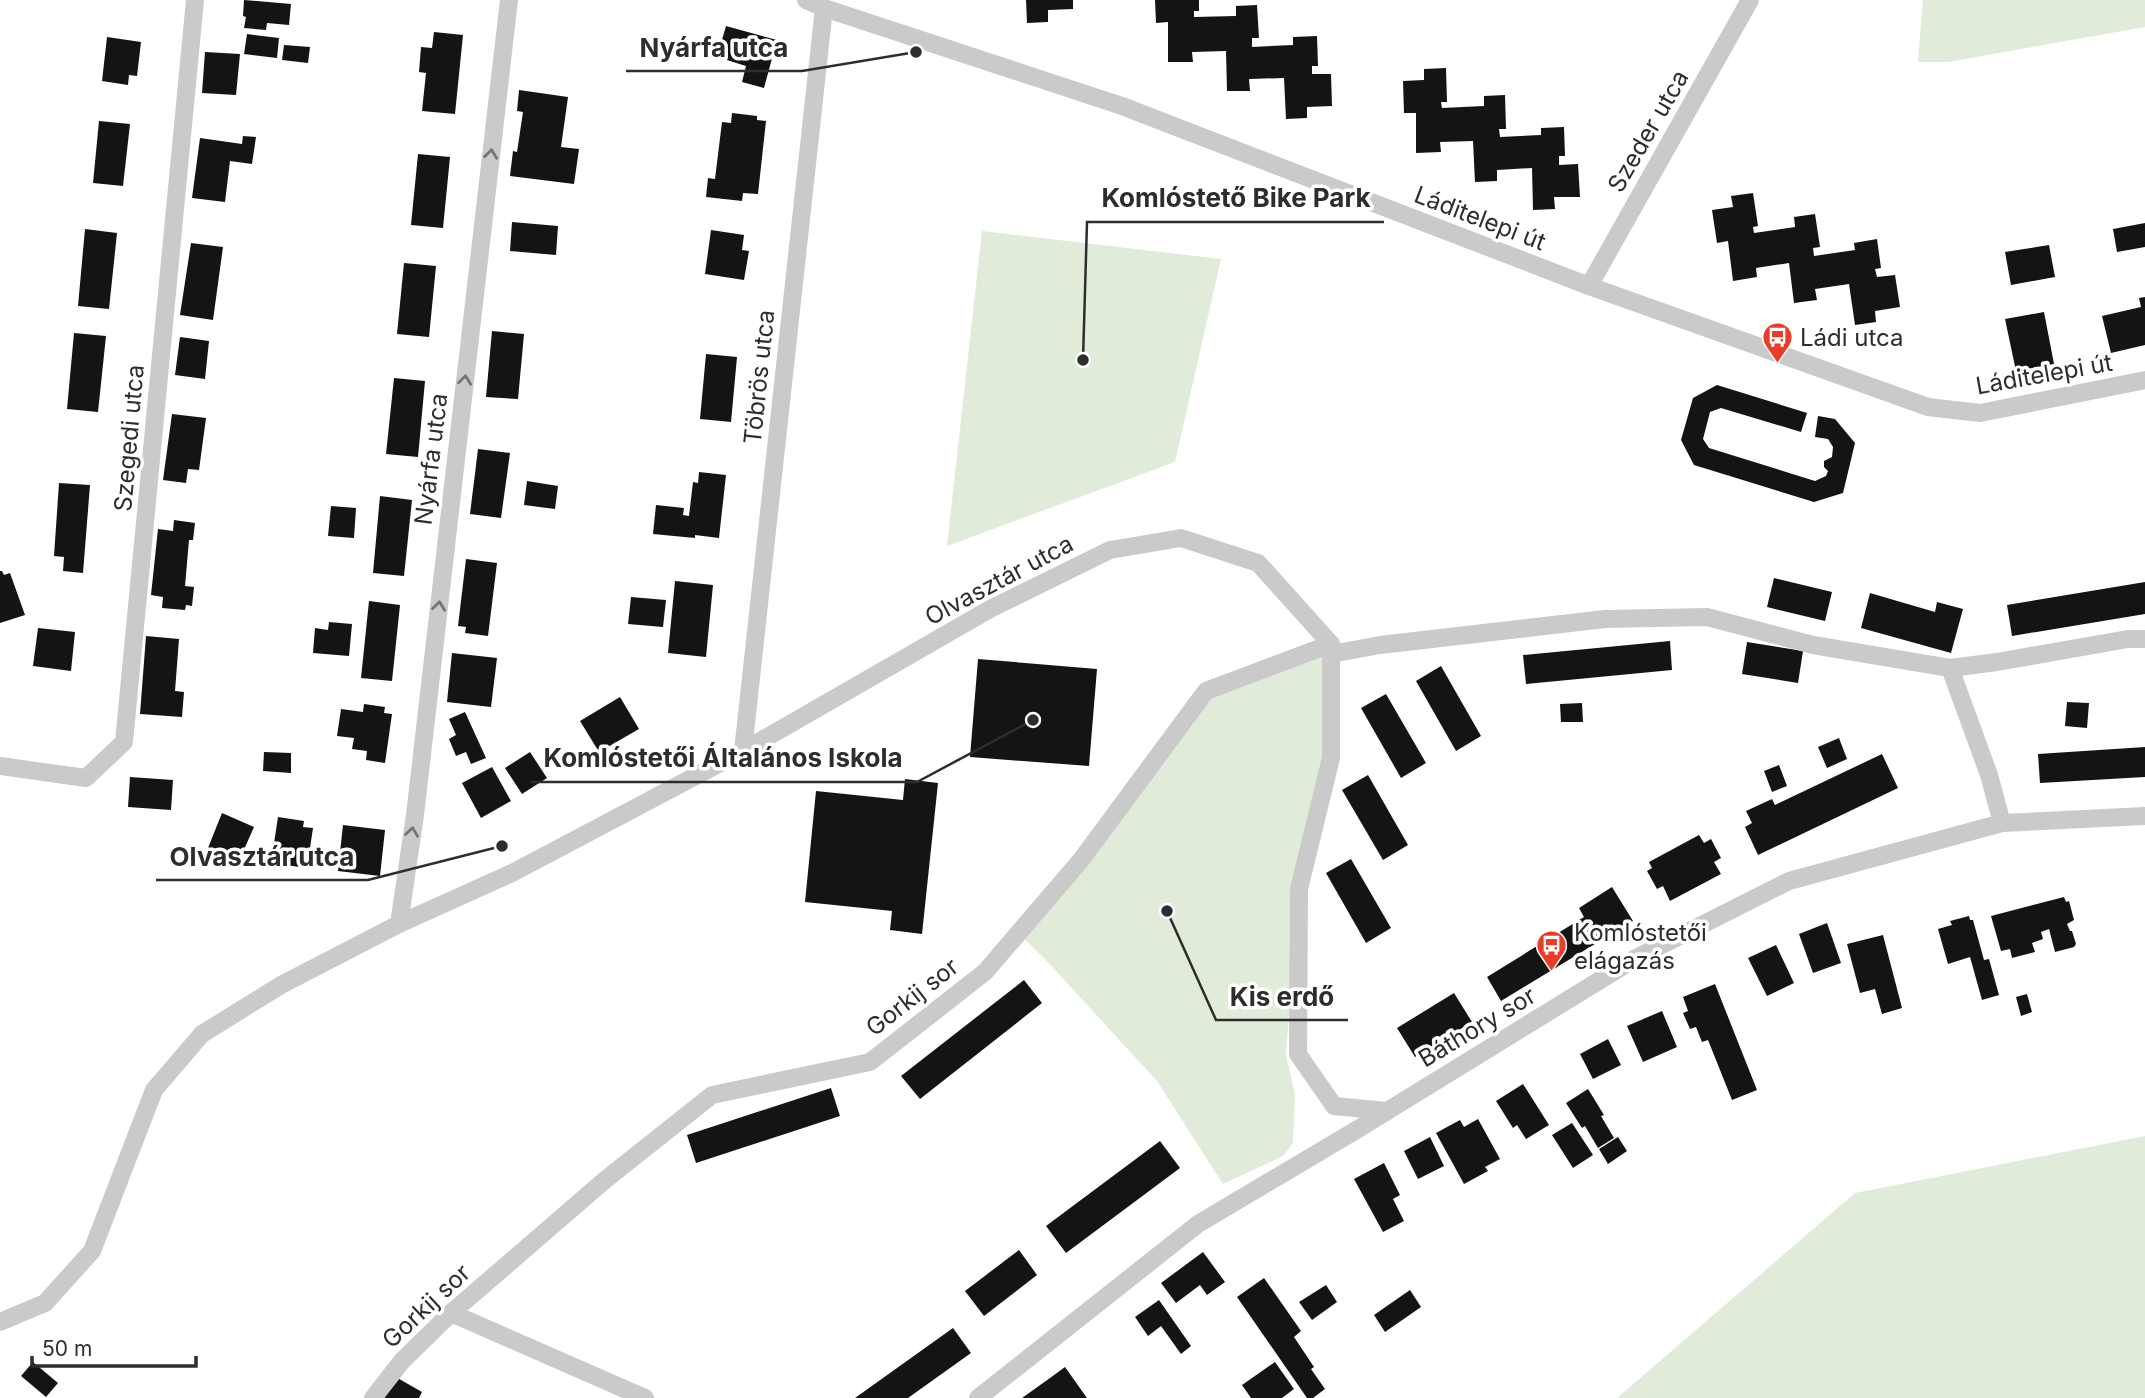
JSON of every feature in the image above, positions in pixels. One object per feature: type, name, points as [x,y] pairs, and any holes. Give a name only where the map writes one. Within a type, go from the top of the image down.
[{"type":"street","name":"Szegedi utca","points":[[0,766],[86,778],[124,742],[195,0]]},
{"type":"street","name":"Nyárfa utca","points":[[399,923],[415,815],[509,0]]},
{"type":"street","name":"Láditelepi út","points":[[806,0],[1122,106],[1589,286],[1928,407],[1980,413],[2145,380]]},
{"type":"street","name":"Szeder utca","points":[[1589,286],[1750,0]]},
{"type":"street","name":"Töbrös utca","points":[[743,751],[824,8]]},
{"type":"street","name":"Olvasztár utca","points":[[0,1322],[45,1303],[92,1251],[154,1090],[202,1034],[281,985],[399,923],[512,873],[743,751],[990,609],[1110,550],[1181,538],[1258,563],[1331,649]]},
{"type":"street","name":"Gorkij sor","points":[[373,1398],[402,1360],[451,1313],[605,1180],[712,1095],[870,1062],[985,972],[1081,860],[1206,691],[1331,649],[1605,618],[1707,617],[1813,645],[1950,668],[2128,639],[2145,639]]},
{"type":"street","points":[[1331,649],[1331,758],[1299,889],[1297,1054],[1334,1106],[1387,1111]]},
{"type":"street","points":[[1950,668],[1989,775],[2002,823]]},
{"type":"street","name":"Báthory sor","points":[[978,1398],[1198,1224],[1636,958],[1789,881],[2002,823],[2145,816]]},
{"type":"street","points":[[451,1313],[645,1398]]},
{"type":"green space","points":[[1923,0],[2145,0],[2145,27],[1948,62],[1918,62]]},
{"type":"green space","points":[[982,231],[1221,259],[1175,462],[947,546]]},
{"type":"green space","points":[[1331,654],[1331,758],[1299,889],[1286,1055],[1295,1095],[1293,1143],[1283,1156],[1223,1184],[1157,1081],[1018,933],[1206,691]]},
{"type":"green space","points":[[2145,1136],[2145,1398],[1617,1398],[1855,1193]]},
{"type":"building","points":[[244,0],[291,4],[289,25],[267,23],[266,30],[244,28]]},
{"type":"building","points":[[1026,0],[1073,0],[1073,9],[1048,10],[1048,22],[1027,23]]},
{"type":"building","points":[[1155,0],[1199,0],[1199,11],[1194,11],[1194,17],[1236,16],[1236,6],[1257,5],[1259,38],[1252,38],[1252,47],[1293,45],[1293,37],[1317,36],[1318,66],[1312,66],[1312,74],[1331,74],[1332,106],[1307,107],[1307,118],[1286,119],[1284,78],[1249,79],[1250,91],[1227,91],[1226,51],[1192,52],[1193,62],[1168,62],[1168,22],[1156,23]]},
{"type":"building","points":[[726,26],[777,40],[764,88],[742,82],[746,66],[717,57]]},
{"type":"building","points":[[434,32],[463,35],[455,114],[422,111],[426,73],[419,72],[421,47],[432,48]]},
{"type":"building","points":[[247,34],[279,38],[277,58],[244,54]]},
{"type":"building","points":[[107,37],[141,42],[137,76],[129,75],[128,85],[102,81]]},
{"type":"building","points":[[284,45],[310,47],[308,63],[282,60]]},
{"type":"building","points":[[205,52],[240,54],[236,95],[202,93]]},
{"type":"building","points":[[1446,68],[1447,102],[1441,102],[1442,108],[1484,106],[1484,96],[1505,95],[1506,129],[1499,129],[1500,137],[1541,135],[1541,128],[1564,127],[1565,156],[1559,156],[1559,165],[1578,164],[1580,197],[1554,197],[1555,209],[1533,210],[1532,168],[1497,170],[1497,181],[1475,182],[1473,141],[1440,142],[1441,152],[1416,153],[1416,113],[1404,113],[1403,81],[1424,80],[1424,69]]},
{"type":"building","points":[[519,90],[568,97],[561,147],[579,149],[574,184],[510,176],[523,112],[517,111]]},
{"type":"building","points":[[732,113],[757,116],[757,120],[766,121],[758,194],[743,193],[742,201],[706,197],[708,178],[715,179],[722,122],[731,123]]},
{"type":"building","points":[[99,121],[130,124],[123,186],[93,183]]},
{"type":"building","points":[[243,136],[256,137],[252,164],[230,161],[225,202],[192,198],[200,138],[242,144]]},
{"type":"building","points":[[418,154],[450,157],[443,228],[411,225]]},
{"type":"building","points":[[1753,193],[1758,226],[1753,227],[1754,233],[1795,227],[1794,217],[1815,214],[1820,247],[1813,248],[1814,256],[1855,250],[1854,243],[1877,239],[1881,268],[1875,269],[1877,277],[1895,275],[1900,307],[1875,311],[1876,322],[1855,325],[1849,284],[1815,289],[1817,300],[1794,303],[1789,263],[1756,268],[1757,277],[1733,281],[1728,241],[1717,243],[1712,210],[1733,207],[1731,196]]},
{"type":"building","points":[[512,222],[558,226],[556,255],[510,251]]},
{"type":"building","points":[[2145,223],[2145,247],[2117,252],[2113,229]]},
{"type":"building","points":[[85,229],[117,233],[109,309],[78,306]]},
{"type":"building","points":[[711,230],[744,235],[742,250],[749,251],[744,280],[705,274]]},
{"type":"building","points":[[191,243],[223,247],[213,320],[180,315]]},
{"type":"building","points":[[2049,245],[2055,277],[2011,285],[2005,252]]},
{"type":"building","points":[[404,263],[436,266],[429,337],[397,334]]},
{"type":"building","points":[[2145,297],[2145,345],[2111,353],[2102,316],[2141,307],[2139,298]]},
{"type":"building","points":[[2044,312],[2054,364],[2016,371],[2005,319]]},
{"type":"building","points":[[492,331],[524,334],[518,399],[486,397]]},
{"type":"building","points":[[74,333],[106,336],[98,412],[67,409]]},
{"type":"building","points":[[180,337],[209,341],[205,379],[175,375]]},
{"type":"building","points":[[706,354],[737,357],[731,422],[700,419]]},
{"type":"building","points":[[394,378],[425,381],[418,457],[386,454]]},
{"type":"building","points":[[1717,385],[1807,413],[1801,432],[1721,408],[1710,412],[1703,439],[1709,448],[1815,481],[1826,476],[1828,471],[1824,467],[1824,461],[1832,457],[1833,447],[1828,439],[1815,437],[1818,416],[1835,419],[1855,443],[1843,493],[1814,502],[1694,465],[1681,440],[1693,398]]},
{"type":"building","points":[[172,414],[206,418],[199,470],[188,469],[186,483],[163,480]]},
{"type":"building","points":[[478,449],[510,453],[501,518],[470,514]]},
{"type":"building","points":[[699,472],[726,475],[719,538],[653,534],[656,505],[684,508],[683,515],[689,516],[693,482],[698,483]]},
{"type":"building","points":[[527,481],[558,486],[555,509],[524,505]]},
{"type":"building","points":[[59,483],[90,485],[83,573],[63,571],[64,557],[54,556]]},
{"type":"building","points":[[380,496],[412,500],[404,576],[373,573]]},
{"type":"building","points":[[331,506],[356,508],[354,538],[328,536]]},
{"type":"building","points":[[174,520],[195,523],[193,540],[189,540],[185,586],[194,587],[192,606],[186,605],[185,610],[162,608],[163,597],[151,595],[158,529],[173,531]]},
{"type":"building","points":[[466,559],[497,563],[488,636],[465,633],[466,627],[458,626]]},
{"type":"building","points":[[0,571],[4,575],[10,573],[25,615],[0,623]]},
{"type":"building","points":[[1774,578],[1832,592],[1825,621],[1767,607]]},
{"type":"building","points":[[675,581],[713,585],[706,657],[668,653]]},
{"type":"building","points":[[2145,582],[2145,614],[2012,636],[2007,605]]},
{"type":"building","points":[[1870,593],[1935,612],[1937,602],[1963,609],[1951,653],[1861,628]]},
{"type":"building","points":[[631,597],[666,600],[663,627],[628,624]]},
{"type":"building","points":[[369,601],[400,605],[392,681],[361,678]]},
{"type":"building","points":[[329,622],[352,624],[349,656],[313,653],[315,628],[328,630]]},
{"type":"building","points":[[38,628],[75,632],[71,671],[33,666]]},
{"type":"building","points":[[146,636],[179,639],[175,691],[184,692],[182,717],[140,714]]},
{"type":"building","points":[[1670,641],[1672,670],[1526,684],[1523,655]]},
{"type":"building","points":[[1747,642],[1803,651],[1798,683],[1742,674]]},
{"type":"building","points":[[452,653],[497,658],[491,707],[447,702]]},
{"type":"building","points":[[978,659],[1097,669],[1089,766],[970,757]]},
{"type":"building","points":[[1441,666],[1481,736],[1456,751],[1416,681]]},
{"type":"building","points":[[1386,694],[1426,763],[1401,778],[1361,708]]},
{"type":"building","points":[[620,697],[639,729],[599,752],[580,721]]},
{"type":"building","points":[[2067,702],[2089,703],[2087,728],[2065,726]]},
{"type":"building","points":[[1582,703],[1583,722],[1561,722],[1560,704]]},
{"type":"building","points":[[364,704],[385,707],[384,713],[392,714],[385,763],[366,760],[367,751],[352,749],[354,738],[337,736],[341,709],[363,712]]},
{"type":"building","points":[[465,712],[486,758],[471,764],[466,752],[456,756],[449,739],[456,735],[449,719]]},
{"type":"building","points":[[1839,738],[1847,759],[1827,768],[1818,747]]},
{"type":"building","points":[[2145,747],[2145,777],[2040,783],[2038,754]]},
{"type":"building","points":[[264,752],[291,753],[291,773],[263,771]]},
{"type":"building","points":[[530,752],[547,778],[522,794],[505,768]]},
{"type":"building","points":[[1882,754],[1898,788],[1758,855],[1745,827],[1752,823],[1746,811],[1772,799],[1775,805]]},
{"type":"building","points":[[1779,765],[1787,786],[1772,792],[1764,771]]},
{"type":"building","points":[[492,767],[511,801],[481,818],[462,783]]},
{"type":"building","points":[[1368,775],[1408,845],[1383,860],[1342,790]]},
{"type":"building","points":[[130,777],[173,780],[171,810],[128,807]]},
{"type":"building","points":[[905,779],[938,783],[922,934],[890,930],[892,911],[805,902],[816,791],[903,800]]},
{"type":"building","points":[[222,813],[254,827],[239,861],[208,848]]},
{"type":"building","points":[[278,817],[304,821],[303,827],[313,828],[307,868],[271,863]]},
{"type":"building","points":[[343,825],[385,830],[380,876],[338,871]]},
{"type":"building","points":[[1699,835],[1704,843],[1711,839],[1721,858],[1714,862],[1721,874],[1670,901],[1663,886],[1657,889],[1647,871],[1652,868],[1649,862]]},
{"type":"building","points":[[1351,859],[1391,928],[1366,943],[1326,873]]},
{"type":"building","points":[[1612,887],[1633,921],[1501,1001],[1487,977],[1584,917],[1579,908]]},
{"type":"building","points":[[2064,897],[2066,902],[2069,901],[2074,920],[2067,924],[2076,944],[2074,947],[2055,952],[2049,929],[2041,932],[2043,939],[2032,943],[2035,952],[2012,958],[2010,949],[2001,951],[1991,916]]},
{"type":"building","points":[[1969,916],[1970,920],[1973,920],[1984,960],[1989,959],[1999,995],[1982,1000],[1970,957],[1948,964],[1938,929],[1952,925],[1950,921]]},
{"type":"building","points":[[1827,923],[1841,963],[1813,973],[1799,934]]},
{"type":"building","points":[[1883,935],[1902,1008],[1882,1014],[1875,989],[1860,993],[1847,944]]},
{"type":"building","points":[[1776,945],[1794,983],[1767,996],[1748,958]]},
{"type":"building","points":[[1024,980],[1042,1003],[920,1099],[901,1076]]},
{"type":"building","points":[[1715,984],[1757,1090],[1732,1100],[1708,1040],[1702,1042],[1696,1027],[1690,1029],[1683,1013],[1688,1011],[1683,997]]},
{"type":"building","points":[[1454,993],[1472,1022],[1415,1057],[1397,1028]]},
{"type":"building","points":[[2027,994],[2032,1012],[2021,1016],[2016,997]]},
{"type":"building","points":[[1662,1011],[1677,1047],[1643,1062],[1627,1026]]},
{"type":"building","points":[[1608,1039],[1621,1065],[1593,1079],[1580,1054]]},
{"type":"building","points":[[1523,1084],[1549,1125],[1526,1139],[1517,1125],[1513,1128],[1496,1101]]},
{"type":"building","points":[[831,1088],[840,1116],[696,1163],[687,1135]]},
{"type":"building","points":[[1588,1089],[1614,1138],[1598,1148],[1585,1126],[1582,1128],[1566,1103]]},
{"type":"building","points":[[1478,1119],[1500,1159],[1485,1167],[1488,1171],[1464,1184],[1436,1133],[1460,1120],[1464,1127]]},
{"type":"building","points":[[1572,1123],[1593,1155],[1573,1168],[1552,1135]]},
{"type":"building","points":[[1430,1137],[1444,1166],[1418,1179],[1404,1151]]},
{"type":"building","points":[[1618,1137],[1627,1151],[1608,1164],[1599,1149]]},
{"type":"building","points":[[1160,1141],[1180,1168],[1066,1253],[1046,1226]]},
{"type":"building","points":[[1384,1163],[1400,1195],[1393,1199],[1404,1221],[1383,1232],[1354,1179]]},
{"type":"building","points":[[1019,1250],[1037,1275],[984,1316],[965,1291]]},
{"type":"building","points":[[1203,1252],[1225,1282],[1207,1295],[1200,1285],[1176,1303],[1161,1283]]},
{"type":"building","points":[[1264,1278],[1301,1331],[1294,1337],[1325,1389],[1313,1398],[1307,1398],[1237,1297]]},
{"type":"building","points":[[1326,1285],[1337,1302],[1312,1320],[1299,1302]]},
{"type":"building","points":[[1410,1290],[1421,1307],[1385,1332],[1374,1315]]},
{"type":"building","points":[[1159,1300],[1191,1346],[1181,1354],[1161,1326],[1148,1336],[1135,1317]]},
{"type":"building","points":[[953,1328],[971,1353],[908,1398],[855,1398]]},
{"type":"building","points":[[33,1362],[58,1383],[46,1397],[21,1376]]},
{"type":"building","points":[[1275,1362],[1294,1389],[1282,1398],[1251,1398],[1242,1385]]},
{"type":"building","points":[[1065,1367],[1087,1398],[1022,1398],[1050,1378]]},
{"type":"building","points":[[394,1376],[422,1392],[419,1398],[382,1398]]},
{"type":"place","name":"Nyárfa utca","points":[[916,52]]},
{"type":"place","name":"Komlóstető Bike Park","points":[[1083,360]]},
{"type":"place","name":"Ládi utca","points":[[1777,364]]},
{"type":"place","name":"Komlóstetői Általános Iskola","points":[[1033,720]]},
{"type":"place","name":"Olvasztár utca","points":[[502,846]]},
{"type":"place","name":"Kis erdő","points":[[1167,911]]},
{"type":"place","name":"Komlóstetői elágazás","points":[[1551,973]]}]
